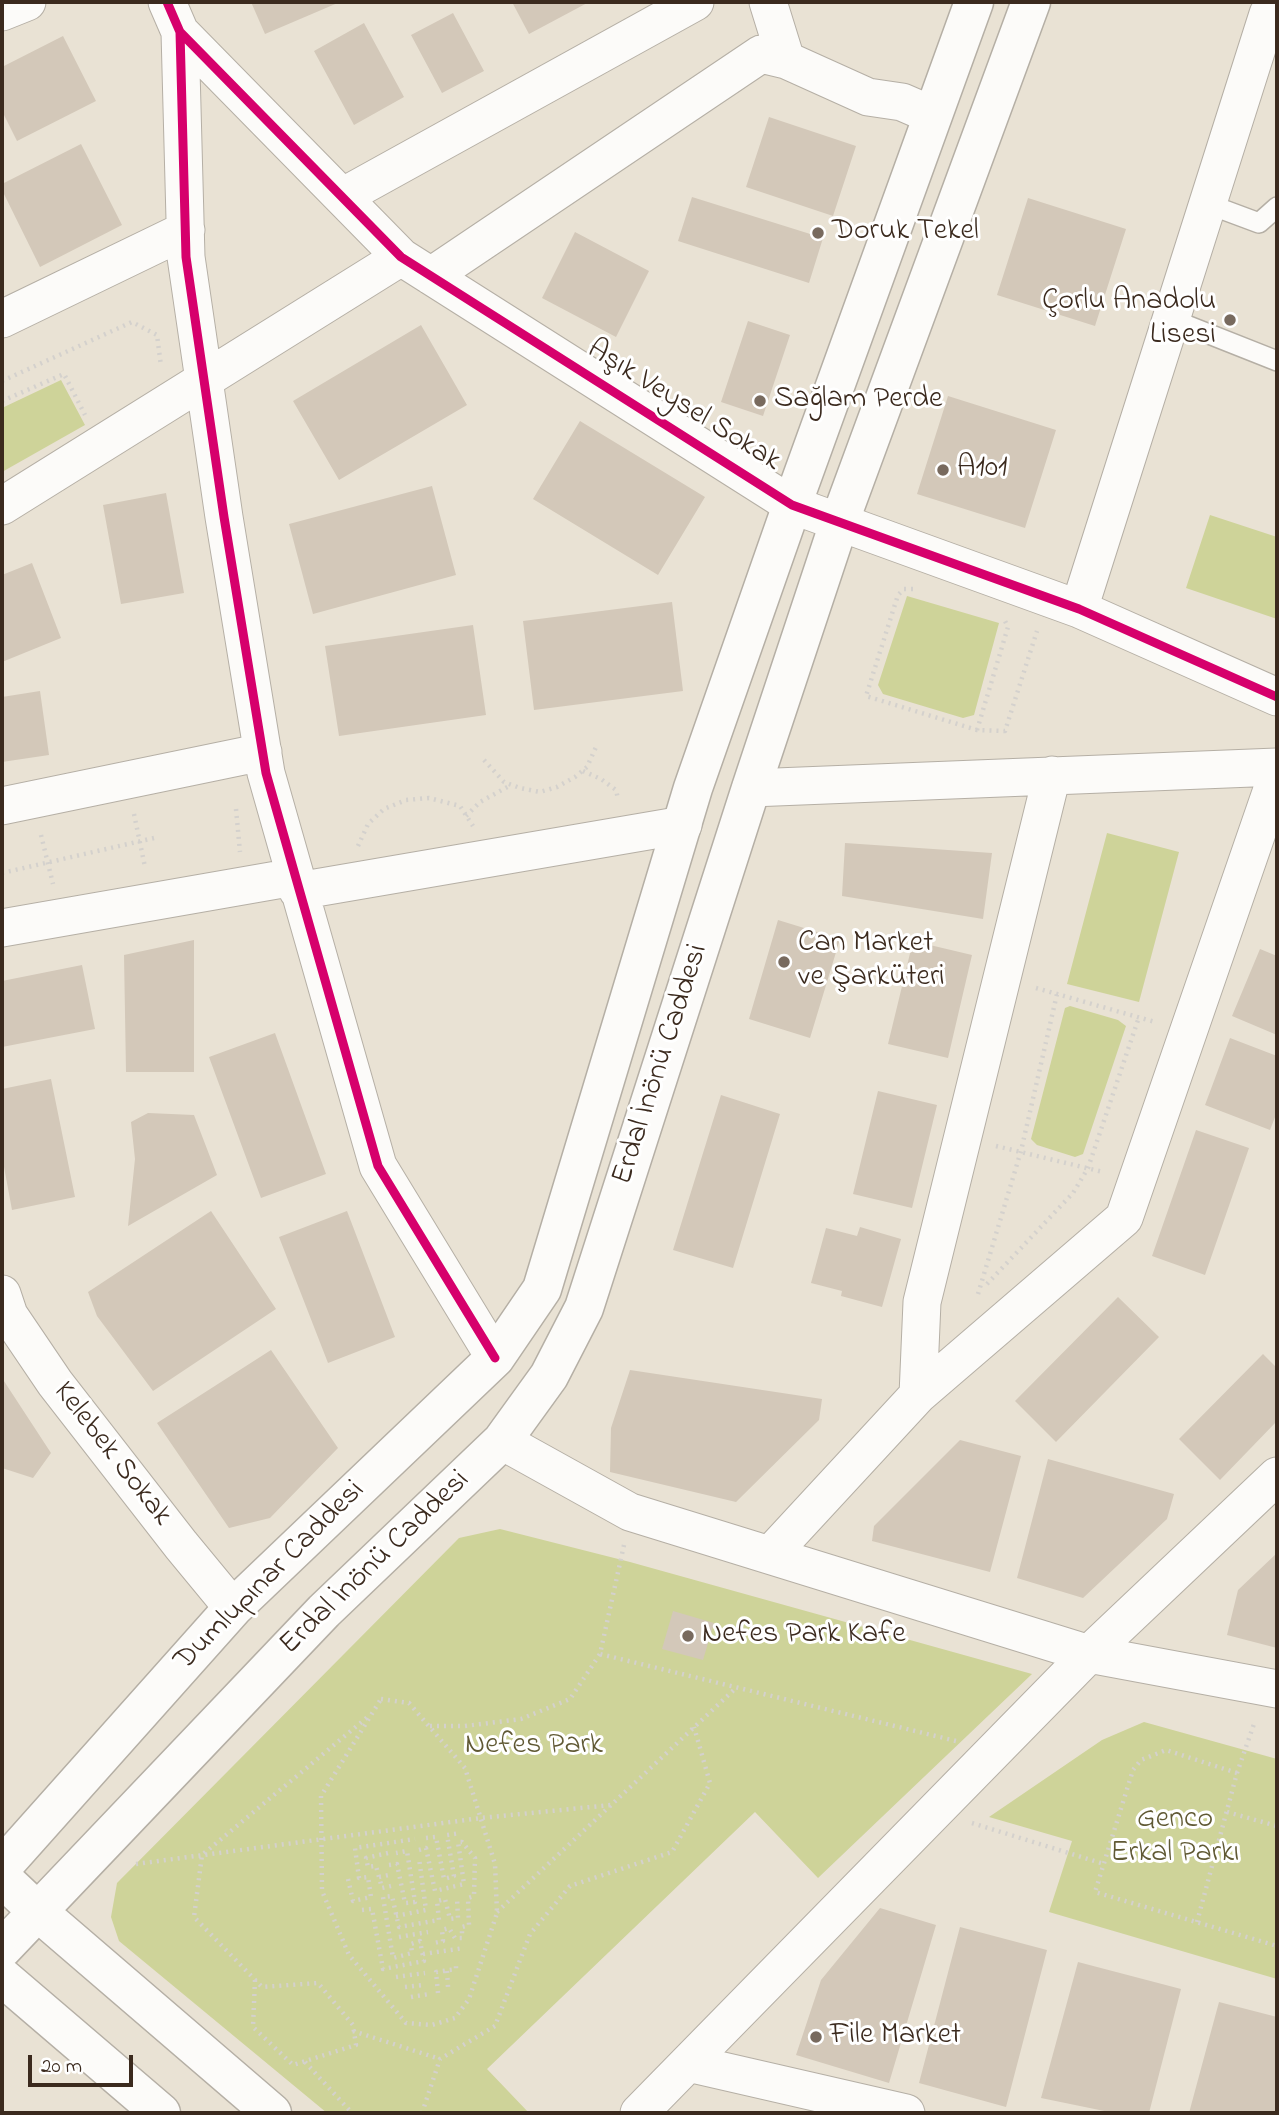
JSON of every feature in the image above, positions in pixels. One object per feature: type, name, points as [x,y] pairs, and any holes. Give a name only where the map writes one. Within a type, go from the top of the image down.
[{"type":"main road","name":"Erdal İnönü Caddesi","points":[[541,1290],[693,788],[974,2]]},
{"type":"main road","name":"Erdal İnönü Caddesi","points":[[2,1950],[324,1611],[502,1441],[549,1376],[584,1308],[839,523],[1031,2]]},
{"type":"main road","name":"Dumlupınar Caddesi","points":[[2,1867],[233,1608],[495,1358],[541,1290]]},
{"type":"main road","points":[[2,1878],[272,2113]]},
{"type":"main road","points":[[2,1977],[161,2113]]},
{"type":"street","points":[[2,12],[27,2]]},
{"type":"street","points":[[342,197],[695,2]]},
{"type":"street","points":[[768,2],[786,60]]},
{"type":"street","points":[[1079,609],[1268,14]]},
{"type":"street","points":[[173,17],[186,257],[224,517],[263,752],[296,884],[377,1166],[495,1358]]},
{"type":"street","name":"Aşık Veysel Sokak","points":[[173,17],[342,197],[416,266],[792,505],[1079,609],[1277,696]]},
{"type":"street","points":[[2,506],[204,379],[416,266],[761,54],[786,60],[868,97],[902,102],[932,116]]},
{"type":"street","points":[[2,319],[186,230]]},
{"type":"street","points":[[2,806],[263,752]]},
{"type":"street","points":[[751,788],[1277,767]]},
{"type":"street","points":[[918,1395],[922,1302],[1052,775]]},
{"type":"street","points":[[769,1555],[918,1395],[1124,1218],[1277,775]]},
{"type":"street","points":[[2,928],[683,825]]},
{"type":"street","name":"Kelebek Sokak","points":[[2,1294],[9,1315],[55,1383],[233,1608]]},
{"type":"street","points":[[502,1441],[630,1512],[1089,1654],[1272,1688]]},
{"type":"street","points":[[639,2113],[1089,1654],[1277,1476]]},
{"type":"street","points":[[688,2063],[906,2113]]},
{"type":"lane","points":[[1208,204],[1259,223],[1277,207]]},
{"type":"lane","points":[[1171,320],[1277,361]]},
{"type":"path","points":[[2,381],[132,322]]},
{"type":"path","points":[[2,401],[64,374],[87,417]]},
{"type":"path","points":[[917,589],[904,589],[898,595],[866,696],[976,730],[1005,731],[1040,621]]},
{"type":"path","points":[[976,730],[1008,627],[1001,614]]},
{"type":"path","points":[[484,760],[504,782],[540,792],[557,787],[583,771],[596,747]]},
{"type":"path","points":[[583,771],[616,790],[619,806]]},
{"type":"path","points":[[466,816],[480,802],[511,785]]},
{"type":"path","points":[[355,853],[368,824],[384,809],[406,800],[429,798],[460,806],[477,831]]},
{"type":"path","points":[[134,809],[147,880]]},
{"type":"path","points":[[40,831],[54,887]]},
{"type":"path","points":[[2,873],[154,838]]},
{"type":"path","points":[[1031,986],[1158,1022]]},
{"type":"path","points":[[1057,994],[1021,1152],[977,1295],[1073,1193],[1088,1168],[1139,1017]]},
{"type":"path","points":[[992,1145],[1107,1173]]},
{"type":"path","points":[[429,1726],[465,1727],[521,1719],[570,1699],[600,1654],[630,1512]]},
{"type":"path","points":[[600,1654],[994,1750]]},
{"type":"path","points":[[497,1913],[737,1687]]},
{"type":"path","points":[[1197,1922],[1237,1773],[1272,1688]]},
{"type":"path","points":[[381,1699],[409,1703],[429,1726],[465,1768],[495,1864],[497,1913],[469,1999],[455,2018],[432,2025],[406,2023],[349,1955],[322,1891],[321,1839],[321,1796],[381,1699]]},
{"type":"path","points":[[255,1980],[253,2027],[293,2065],[356,2045],[353,2025],[318,1983],[262,1987],[194,1917],[202,1855],[373,1712]]},
{"type":"path","points":[[422,2113],[440,2059],[495,2026],[530,1934],[570,1886],[672,1852],[710,1783],[694,1727]]},
{"type":"path","points":[[1237,1773],[1166,1750],[1141,1760],[1133,1770],[1095,1892],[1277,1946]]},
{"type":"path","points":[[126,1865],[481,1818],[611,1805]]},
{"type":"path","points":[[935,1811],[1104,1864]]},
{"type":"path","points":[[1227,1811],[1277,1826]]},
{"type":"path","points":[[426,1838],[436,1837],[444,1879],[454,1876],[447,1835],[460,1833]]},
{"type":"path","points":[[348,1880],[353,1901],[372,1897],[368,1877],[359,1878],[355,1848],[415,1839]]},
{"type":"path","points":[[419,1850],[426,1848],[435,1891],[464,1884],[458,1842],[462,1842],[475,1858],[474,1896],[468,1898],[470,1925],[462,1927],[462,1938],[455,1938],[449,1928],[442,1930],[443,1941],[434,1943]]},
{"type":"path","points":[[389,1865],[397,1864],[405,1903],[415,1902],[407,1851],[396,1853]]},
{"type":"path","points":[[388,1853],[366,1858],[368,1867],[376,1866],[382,1888],[391,1886]]},
{"type":"path","points":[[396,1916],[426,1910],[419,1858]]},
{"type":"path","points":[[411,1870],[421,1869]]},
{"type":"path","points":[[379,1877],[389,1875]]},
{"type":"path","points":[[362,1910],[372,1909],[383,1969],[424,1961],[420,1941],[411,1944],[412,1954],[393,1958],[383,1897],[392,1896],[398,1927],[439,1920],[437,1901],[444,1899],[450,1919],[458,1919],[457,1898]]},
{"type":"path","points":[[399,1937],[428,1932]]},
{"type":"path","points":[[423,1954],[464,1948]]},
{"type":"path","points":[[438,1993],[436,1972],[456,1969],[456,1963]]},
{"type":"path","points":[[447,1971],[448,1987]]},
{"type":"path","points":[[396,1977],[425,1973]]},
{"type":"path","points":[[405,1987],[424,1984]]},
{"type":"path","points":[[411,1997],[429,1994]]},
{"type":"path","points":[[354,2031],[440,2059]]},
{"type":"path","points":[[304,2062],[352,2113]]},
{"type":"green space","points":[[61,380],[85,425],[2,472],[2,408]]},
{"type":"green space","points":[[1210,515],[1277,537],[1277,619],[1186,588]]},
{"type":"green space","points":[[907,596],[999,623],[974,715],[963,718],[883,694],[878,685]]},
{"type":"green space","points":[[1107,833],[1179,852],[1139,1002],[1067,984]]},
{"type":"green space","points":[[1070,1006],[1118,1020],[1126,1026],[1083,1154],[1075,1157],[1037,1145],[1031,1139],[1065,1008]]},
{"type":"green space","name":"Nefes Park","points":[[500,1529],[630,1562],[1032,1674],[818,1878],[755,1812],[487,2069],[529,2113],[327,2113],[119,1941],[111,1917],[117,1883],[459,1538]]},
{"type":"green space","name":"Genco Erkal Parkı","points":[[1144,1722],[1277,1759],[1277,1979],[1049,1912],[1072,1841],[989,1817],[1102,1740]]},
{"type":"building","points":[[251,2],[340,2],[265,34]]},
{"type":"building","points":[[512,2],[589,2],[529,34]]},
{"type":"building","points":[[453,13],[484,71],[442,93],[411,35]]},
{"type":"building","points":[[364,23],[404,97],[354,125],[314,51]]},
{"type":"building","points":[[63,36],[96,101],[17,141],[2,111],[2,67]]},
{"type":"building","points":[[769,117],[856,146],[833,216],[746,187]]},
{"type":"building","points":[[81,144],[122,225],[40,267],[2,190],[2,184]]},
{"type":"building","points":[[692,197],[823,238],[809,283],[678,241]]},
{"type":"building","points":[[1028,198],[1126,229],[1095,326],[997,295]]},
{"type":"building","points":[[575,232],[649,271],[616,337],[542,298]]},
{"type":"building","points":[[748,321],[790,335],[763,416],[721,402]]},
{"type":"building","points":[[421,325],[467,405],[339,480],[293,401]]},
{"type":"building","points":[[948,396],[1056,430],[1025,528],[917,494]]},
{"type":"building","points":[[580,421],[705,497],[658,575],[533,499]]},
{"type":"building","points":[[432,486],[456,575],[313,614],[289,524]]},
{"type":"building","points":[[166,493],[184,593],[121,604],[103,505]]},
{"type":"building","points":[[32,563],[61,638],[2,662],[2,575]]},
{"type":"building","points":[[672,602],[683,691],[534,710],[523,621]]},
{"type":"building","points":[[473,625],[486,715],[339,736],[325,646]]},
{"type":"building","points":[[40,691],[49,755],[2,762],[2,697]]},
{"type":"building","points":[[845,843],[992,853],[983,919],[842,896]]},
{"type":"building","points":[[778,920],[840,939],[810,1038],[749,1019]]},
{"type":"building","points":[[194,940],[194,1072],[126,1072],[124,955]]},
{"type":"building","points":[[913,941],[972,955],[948,1058],[888,1044]]},
{"type":"building","points":[[1260,949],[1277,956],[1277,1035],[1232,1016]]},
{"type":"building","points":[[82,965],[95,1029],[2,1047],[2,981]]},
{"type":"building","points":[[275,1033],[326,1174],[261,1198],[209,1057]]},
{"type":"building","points":[[1230,1038],[1277,1056],[1277,1112],[1270,1130],[1205,1105]]},
{"type":"building","points":[[51,1079],[75,1197],[12,1210],[2,1156],[2,1089]]},
{"type":"building","points":[[878,1091],[937,1105],[912,1208],[853,1194]]},
{"type":"building","points":[[721,1095],[780,1114],[733,1268],[673,1250]]},
{"type":"building","points":[[148,1113],[194,1115],[217,1175],[128,1226],[135,1159],[131,1122]]},
{"type":"building","points":[[1196,1130],[1249,1148],[1205,1275],[1152,1256]]},
{"type":"building","points":[[211,1211],[276,1309],[153,1391],[97,1316],[88,1292]]},
{"type":"building","points":[[347,1211],[395,1337],[328,1363],[279,1237]]},
{"type":"building","points":[[860,1227],[901,1239],[882,1307],[841,1296],[842,1291],[811,1283],[826,1228],[857,1236]]},
{"type":"building","points":[[1118,1297],[1159,1337],[1056,1442],[1015,1401]]},
{"type":"building","points":[[271,1350],[338,1448],[270,1518],[229,1528],[157,1423]]},
{"type":"building","points":[[1263,1354],[1277,1368],[1277,1421],[1220,1480],[1179,1439]]},
{"type":"building","points":[[630,1370],[822,1399],[819,1420],[736,1502],[610,1472],[611,1428]]},
{"type":"building","points":[[2,1378],[51,1453],[33,1478],[2,1468]]},
{"type":"building","points":[[960,1440],[1021,1456],[990,1572],[872,1541],[874,1526]]},
{"type":"building","points":[[1048,1459],[1174,1494],[1167,1519],[1083,1598],[1017,1578]]},
{"type":"building","points":[[1277,1553],[1277,1648],[1227,1635],[1238,1590]]},
{"type":"building","name":"Nefes Park Kafe","points":[[673,1611],[714,1623],[703,1660],[662,1649]]},
{"type":"building","points":[[880,1908],[936,1925],[889,2083],[796,2055],[821,1980]]},
{"type":"building","points":[[960,1927],[1047,1950],[1006,2107],[919,2083]]},
{"type":"building","points":[[1078,1962],[1181,1989],[1149,2113],[1114,2113],[1041,2098]]},
{"type":"building","points":[[1219,2002],[1277,2017],[1277,2113],[1189,2113]]},
{"type":"cycle path","points":[[167,2],[180,32],[401,257],[792,505],[1079,609],[1277,697]]},
{"type":"cycle path","points":[[180,32],[186,257],[224,517],[266,773],[378,1166],[495,1358]]},
{"type":"place","name":"Doruk Tekel","points":[[818,233]]},
{"type":"place","name":"Çorlu Anadolu Lisesi","points":[[1230,320]]},
{"type":"place","name":"Sağlam Perde","points":[[760,401]]},
{"type":"place","name":"A101","points":[[943,470]]},
{"type":"place","name":"Can Market ve Şarküteri","points":[[784,962]]},
{"type":"place","name":"Nefes Park Kafe","points":[[688,1636]]},
{"type":"place","name":"File Market","points":[[816,2037]]}]
